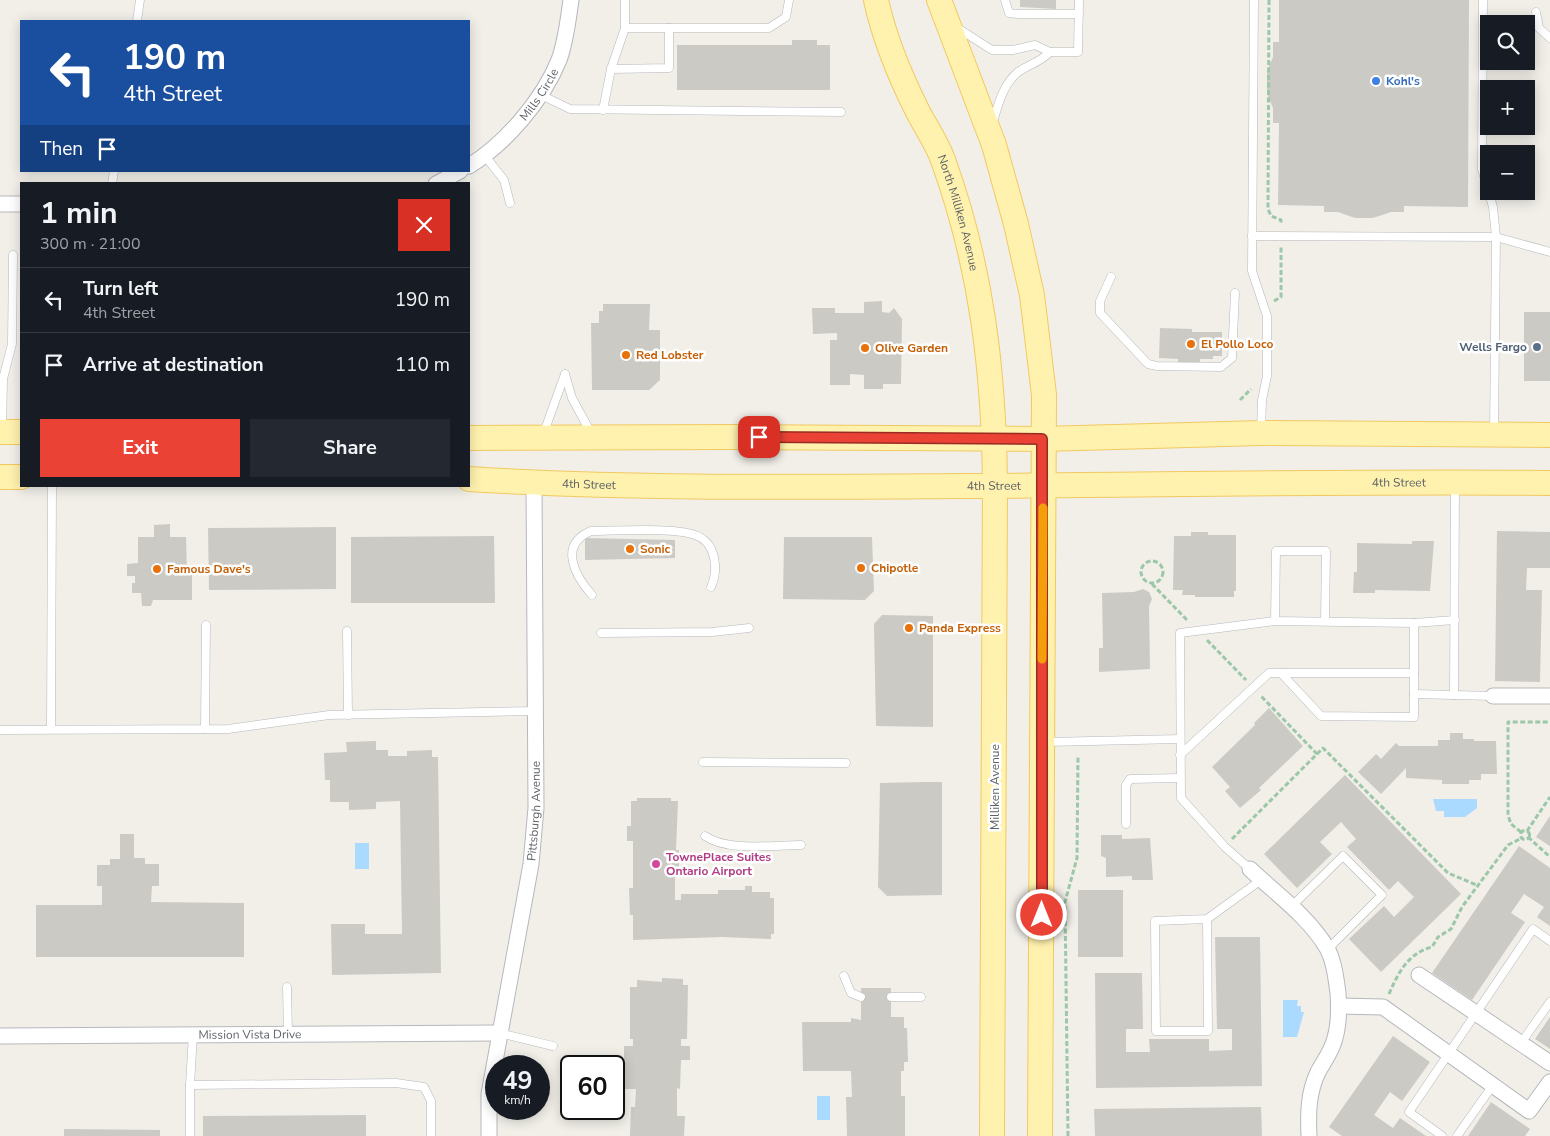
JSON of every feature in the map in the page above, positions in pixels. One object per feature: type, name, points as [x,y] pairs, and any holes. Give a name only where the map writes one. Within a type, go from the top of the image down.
[{"type":"main road","name":"North Milliken Avenue","points":[[876,0],[891,46],[916,107],[942,158],[967,230],[980,291],[989,356],[994,438]]},
{"type":"main road","points":[[942,10],[989,134],[1016,224],[1032,295],[1044,395],[1042,439],[1041,742],[1043,954],[1040,1136]]},
{"type":"main road","points":[[470,438],[1042,439],[1262,433],[1550,435]]},
{"type":"main road","name":"Milliken Avenue","points":[[992,1136],[996,736],[994,438]]},
{"type":"main road","points":[[0,477],[20,477]]},
{"type":"main road","name":"4th Street","points":[[470,478],[534,483],[745,488],[1550,482]]},
{"type":"street","name":"Mills Circle","points":[[470,165],[485,156],[521,120],[548,82],[559,59],[572,0]]},
{"type":"street","points":[[440,182],[458,172]]},
{"type":"street","points":[[0,204],[20,204]]},
{"type":"street","name":"Pittsburgh Avenue","points":[[489,1136],[489,1094],[531,864],[536,808],[534,483]]},
{"type":"street","points":[[1493,696],[1550,696]]},
{"type":"street","points":[[1250,869],[1292,906],[1328,949],[1336,976],[1339,1006],[1335,1038],[1329,1056],[1318,1073],[1308,1104],[1309,1136]]},
{"type":"street","points":[[1419,975],[1550,1063]]},
{"type":"street","points":[[1339,1006],[1383,1007],[1529,1111],[1550,1082]]},
{"type":"street","name":"Mission Vista Drive","points":[[0,1036],[499,1033]]},
{"type":"lane","points":[[137,20],[140,0]]},
{"type":"lane","points":[[604,110],[611,69],[625,28],[626,0]]},
{"type":"lane","points":[[625,28],[769,28],[786,17],[789,0]]},
{"type":"lane","points":[[1005,0],[1009,13],[1079,14]]},
{"type":"lane","points":[[942,10],[992,50],[1013,50],[1035,45],[1050,52],[1078,52],[1079,0]]},
{"type":"lane","points":[[1254,0],[1252,271],[1267,316],[1267,376],[1262,400],[1262,433]]},
{"type":"lane","points":[[1483,0],[1482,168],[1493,208],[1496,236],[1494,435]]},
{"type":"lane","points":[[1536,12],[1539,28],[1550,38]]},
{"type":"lane","points":[[611,69],[670,68],[669,28]]},
{"type":"lane","points":[[989,134],[1004,88],[1018,72],[1040,62],[1050,52]]},
{"type":"lane","points":[[539,94],[570,109],[841,112]]},
{"type":"lane","points":[[485,156],[504,180],[510,203]]},
{"type":"lane","points":[[1252,236],[1496,236],[1550,252]]},
{"type":"lane","points":[[8,432],[2,379],[12,344],[13,255]]},
{"type":"lane","points":[[1111,277],[1100,301],[1100,313],[1148,364],[1157,366],[1221,367],[1232,358],[1235,294]]},
{"type":"lane","points":[[542,437],[565,374],[572,398],[593,437]]},
{"type":"lane","points":[[1454,695],[1455,482]]},
{"type":"lane","points":[[51,728],[52,487]]},
{"type":"lane","points":[[592,595],[578,579],[573,564],[574,546],[581,535],[591,531],[680,531],[697,535],[708,545],[714,556],[715,579],[711,587]]},
{"type":"lane","points":[[1276,621],[1276,551],[1326,551],[1325,621]]},
{"type":"lane","points":[[1250,869],[1225,847],[1181,798],[1180,633],[1276,621],[1414,623],[1455,620]]},
{"type":"lane","points":[[1282,673],[1321,716],[1414,717],[1414,623]]},
{"type":"lane","points":[[205,729],[206,625]]},
{"type":"lane","points":[[601,633],[712,632],[749,628]]},
{"type":"lane","points":[[347,631],[348,715]]},
{"type":"lane","points":[[1180,755],[1270,673],[1414,673]]},
{"type":"lane","points":[[1414,694],[1493,696]]},
{"type":"lane","points":[[0,730],[51,728],[205,729],[250,727],[329,715],[536,711]]},
{"type":"lane","points":[[1041,742],[1180,739]]},
{"type":"lane","points":[[704,762],[846,763]]},
{"type":"lane","points":[[1126,824],[1126,785],[1130,779],[1180,778]]},
{"type":"lane","points":[[705,836],[714,842],[726,845],[801,845]]},
{"type":"lane","points":[[1292,906],[1343,856],[1382,895],[1328,949]]},
{"type":"lane","points":[[1207,920],[1208,1031],[1156,1031],[1154,921],[1207,920],[1261,880]]},
{"type":"lane","points":[[1442,1136],[1409,1112],[1533,929],[1550,941]]},
{"type":"lane","points":[[844,976],[851,993],[861,997]]},
{"type":"lane","points":[[286,987],[288,1034]]},
{"type":"lane","points":[[891,997],[921,997]]},
{"type":"lane","points":[[1521,1043],[1550,1002]]},
{"type":"lane","points":[[499,1033],[553,1046]]},
{"type":"lane","points":[[190,1136],[193,1034]]},
{"type":"lane","points":[[190,1085],[396,1083],[424,1087],[431,1101],[431,1136]]},
{"type":"lane","points":[[1457,1136],[1493,1085]]},
{"type":"path","points":[[1264,307],[1281,297],[1280,220],[1271,216],[1268,209],[1269,0]]},
{"type":"path","points":[[1240,400],[1251,392],[1253,382]]},
{"type":"path","points":[[1152,584],[1159,581],[1163,571],[1160,564],[1153,561],[1143,565],[1140,572],[1145,582],[1152,584],[1317,754]]},
{"type":"path","points":[[1522,838],[1521,832],[1511,824],[1508,815],[1508,722],[1550,722]]},
{"type":"path","points":[[1225,847],[1323,748],[1448,873],[1479,886]]},
{"type":"path","points":[[1068,1136],[1065,902],[1078,858],[1078,756]]},
{"type":"path","points":[[1550,797],[1527,831],[1528,837],[1550,857]]},
{"type":"path","points":[[1521,832],[1527,831]]},
{"type":"path","points":[[1383,1007],[1402,967],[1422,950],[1432,947],[1438,937],[1451,929],[1462,907],[1508,845],[1528,837]]},
{"type":"water","points":[[1433,799],[1477,799],[1477,808],[1465,817],[1444,817],[1444,811],[1436,811]]},
{"type":"water","points":[[355,843],[369,843],[369,869],[355,869]]},
{"type":"water","points":[[1283,1000],[1298,1000],[1297,1006],[1301,1006],[1301,1012],[1304,1012],[1297,1037],[1283,1037]]},
{"type":"water","points":[[817,1096],[830,1096],[830,1120],[817,1120]]},
{"type":"building","points":[[1020,0],[1056,0],[1056,9],[1020,7]]},
{"type":"building","points":[[1279,0],[1469,0],[1468,207],[1404,206],[1404,212],[1391,212],[1373,218],[1355,218],[1338,212],[1324,212],[1324,206],[1278,205],[1279,123],[1273,123],[1273,108],[1267,94],[1267,71],[1273,57],[1273,42],[1279,42]]},
{"type":"building","points":[[792,40],[817,40],[817,45],[830,45],[830,90],[677,90],[677,45],[792,45]]},
{"type":"building","name":"Olive Garden","points":[[882,301],[882,312],[889,313],[894,308],[902,319],[901,384],[883,384],[883,389],[864,389],[864,375],[850,374],[850,385],[830,385],[830,340],[837,340],[837,333],[813,334],[812,308],[835,308],[835,313],[864,313],[864,302]]},
{"type":"building","name":"Red Lobster","points":[[603,304],[650,304],[649,330],[660,330],[660,380],[649,390],[592,390],[591,323],[599,323],[599,311],[603,311]]},
{"type":"building","name":"Wells Fargo","points":[[1524,312],[1550,312],[1550,381],[1524,381]]},
{"type":"building","name":"El Pollo Loco","points":[[1160,328],[1192,329],[1192,332],[1222,332],[1222,356],[1213,356],[1213,359],[1200,359],[1200,362],[1178,362],[1178,359],[1159,358]]},
{"type":"building","name":"Famous Dave's","points":[[170,524],[170,537],[186,537],[187,574],[192,574],[192,600],[153,600],[151,606],[142,606],[141,593],[132,593],[132,583],[135,583],[135,576],[127,576],[127,564],[138,563],[138,537],[154,537],[154,525]]},
{"type":"building","points":[[336,527],[336,589],[209,590],[208,528]]},
{"type":"building","points":[[1497,531],[1550,532],[1550,568],[1527,568],[1526,590],[1542,590],[1540,682],[1495,681]]},
{"type":"building","points":[[1191,532],[1208,532],[1208,535],[1236,535],[1236,591],[1234,591],[1234,597],[1195,597],[1195,595],[1182,595],[1183,590],[1173,590],[1174,536],[1191,536]]},
{"type":"building","points":[[494,536],[495,603],[351,603],[351,537]]},
{"type":"building","points":[[784,537],[872,537],[874,591],[865,600],[783,599]]},
{"type":"building","name":"Sonic","points":[[585,538],[675,540],[675,558],[585,560]]},
{"type":"building","points":[[1412,541],[1434,541],[1430,591],[1375,590],[1375,593],[1353,593],[1354,572],[1357,572],[1357,543],[1412,544]]},
{"type":"building","points":[[1143,589],[1149,592],[1152,599],[1149,606],[1150,669],[1099,672],[1099,648],[1103,648],[1102,593],[1134,592]]},
{"type":"building","points":[[882,615],[933,616],[933,727],[876,726],[874,624]]},
{"type":"building","points":[[1269,708],[1303,746],[1259,788],[1261,790],[1240,808],[1225,791],[1230,787],[1212,767],[1255,725],[1254,723]]},
{"type":"building","points":[[1450,733],[1463,733],[1463,739],[1474,739],[1474,741],[1496,741],[1497,774],[1481,774],[1481,780],[1469,780],[1469,784],[1442,784],[1442,780],[1406,778],[1406,768],[1381,794],[1358,772],[1376,754],[1381,759],[1396,743],[1399,746],[1438,746],[1438,740],[1450,740]]},
{"type":"building","points":[[376,741],[376,750],[388,750],[388,756],[407,756],[407,751],[432,750],[432,757],[438,757],[441,973],[332,975],[331,924],[365,924],[365,934],[402,934],[400,801],[376,802],[376,809],[349,810],[349,802],[330,802],[330,780],[325,780],[324,753],[347,752],[346,742]]},
{"type":"building","points":[[1345,775],[1461,894],[1381,972],[1349,939],[1384,906],[1394,917],[1414,897],[1398,881],[1389,890],[1347,847],[1356,839],[1341,822],[1320,842],[1332,854],[1297,888],[1264,854]]},
{"type":"building","points":[[942,782],[942,895],[887,896],[878,887],[880,783]]},
{"type":"building","name":"TownePlace Suites Ontario Airport","points":[[637,798],[671,798],[671,801],[678,801],[676,850],[679,850],[679,877],[675,877],[675,900],[681,900],[681,894],[718,894],[718,890],[745,890],[745,886],[752,886],[752,892],[770,892],[770,898],[774,898],[774,934],[771,934],[771,939],[722,937],[633,940],[633,915],[630,915],[629,888],[633,888],[633,841],[627,841],[627,826],[631,826],[631,801],[637,801]]},
{"type":"building","points":[[1550,816],[1550,846],[1536,837]]},
{"type":"building","points":[[120,834],[134,834],[134,858],[145,858],[145,864],[159,864],[159,886],[152,886],[151,902],[244,903],[244,957],[36,957],[36,905],[102,905],[102,886],[97,886],[97,865],[110,865],[110,859],[120,859]]},
{"type":"building","points":[[1101,835],[1122,835],[1122,839],[1150,838],[1153,880],[1132,880],[1132,876],[1106,877],[1106,858],[1101,856]]},
{"type":"building","points":[[1519,846],[1550,868],[1550,926],[1537,917],[1544,907],[1524,894],[1511,913],[1525,922],[1472,1000],[1432,973]]},
{"type":"building","points":[[1078,890],[1123,890],[1123,957],[1078,957]]},
{"type":"building","points":[[1215,937],[1260,937],[1262,1086],[1096,1088],[1095,973],[1142,973],[1143,1029],[1126,1029],[1126,1052],[1150,1052],[1149,1039],[1209,1039],[1209,1051],[1232,1050],[1232,1029],[1217,1029]]},
{"type":"building","points":[[662,978],[683,979],[683,985],[688,985],[687,1039],[681,1039],[681,1046],[690,1046],[690,1060],[681,1060],[680,1089],[677,1088],[677,1116],[685,1116],[684,1136],[630,1136],[631,1107],[635,1107],[636,1089],[625,1089],[625,1061],[628,1061],[625,1060],[624,1046],[633,1046],[633,1039],[630,1039],[630,987],[637,987],[637,980],[662,982]]},
{"type":"building","points":[[861,988],[891,988],[891,1017],[904,1017],[904,1028],[907,1028],[908,1062],[904,1062],[904,1071],[901,1071],[901,1096],[905,1096],[905,1136],[847,1136],[846,1097],[852,1097],[851,1071],[803,1071],[802,1022],[851,1022],[851,1018],[861,1020]]},
{"type":"building","points":[[1550,1017],[1550,1049],[1535,1039]]},
{"type":"building","points":[[1393,1036],[1430,1062],[1402,1101],[1390,1092],[1374,1115],[1393,1128],[1400,1118],[1426,1136],[1342,1136],[1329,1127]]},
{"type":"building","points":[[1491,1102],[1530,1129],[1525,1136],[1468,1136]]},
{"type":"building","points":[[1261,1107],[1262,1136],[1095,1136],[1094,1109]]},
{"type":"building","points":[[366,1115],[366,1136],[203,1136],[203,1116]]},
{"type":"building","points":[[64,1129],[160,1130],[160,1136],[64,1136]]},
{"type":"slow traffic","points":[[1042,659],[1043,508]]},
{"type":"place","name":"Kohl's","points":[[1376,81]]},
{"type":"place","name":"El Pollo Loco","points":[[1191,344]]},
{"type":"place","name":"Wells Fargo","points":[[1537,347]]},
{"type":"place","name":"Olive Garden","points":[[865,348]]},
{"type":"place","name":"Red Lobster","points":[[626,355]]},
{"type":"place","name":"Sonic","points":[[630,549]]},
{"type":"place","name":"Chipotle","points":[[861,568]]},
{"type":"place","name":"Famous Dave's","points":[[157,569]]},
{"type":"place","name":"Panda Express","points":[[909,628]]},
{"type":"place","name":"TownePlace Suites Ontario Airport","points":[[656,864]]},
{"type":"route","points":[[759,437],[1042,439],[1042,915]]}]
